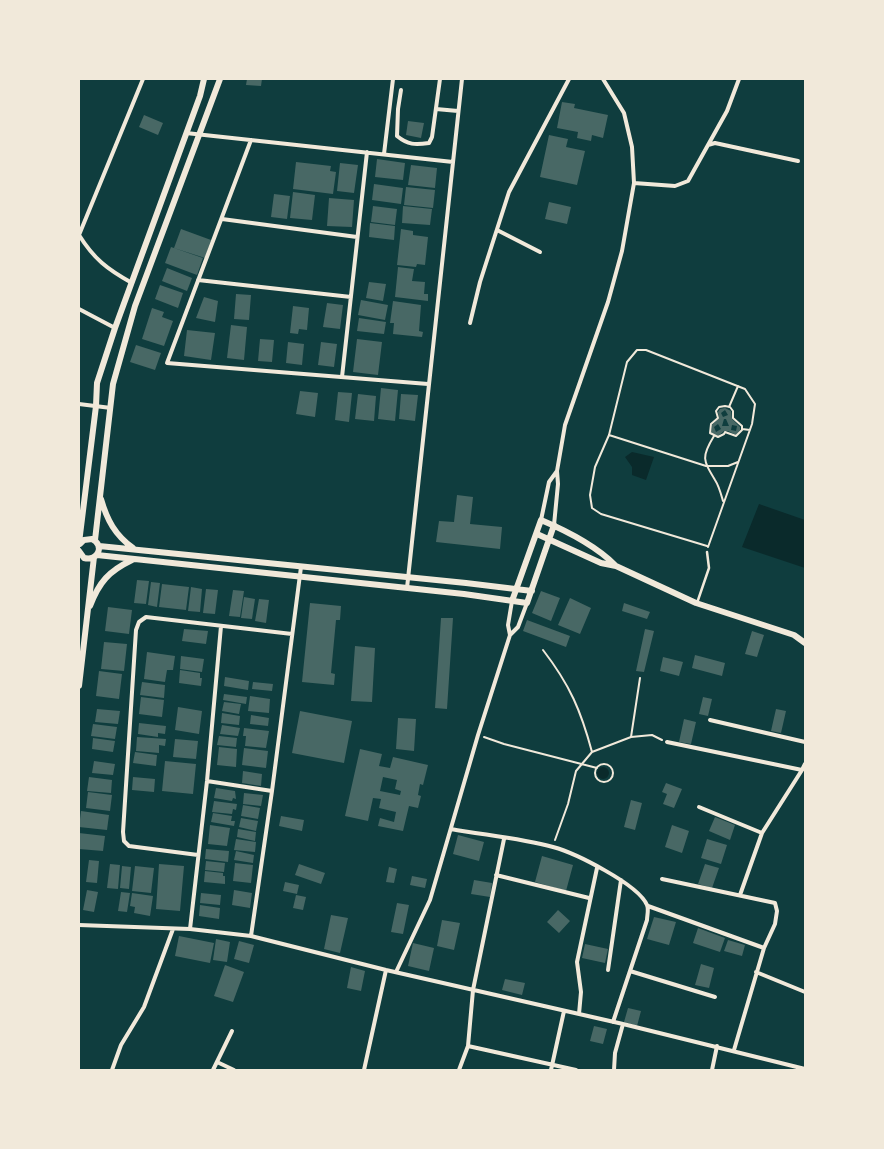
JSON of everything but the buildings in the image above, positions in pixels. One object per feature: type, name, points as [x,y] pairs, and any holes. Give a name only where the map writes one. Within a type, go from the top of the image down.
[{"type":"street","points":[[132,283],[107,269],[88,250],[79,235],[143,79]]},
{"type":"street","points":[[79,544],[96,406],[97,383],[115,328],[186,133],[204,79]]},
{"type":"street","points":[[79,686],[86,617],[97,543],[100,495],[113,384],[135,306],[220,79]]},
{"type":"street","points":[[384,154],[393,79]]},
{"type":"street","points":[[401,90],[397,136],[407,144],[418,145],[429,143],[432,137],[440,79]]},
{"type":"street","points":[[407,588],[462,79]]},
{"type":"street","points":[[470,323],[480,282],[509,192],[569,79]]},
{"type":"street","points":[[396,972],[430,900],[478,735],[510,635],[518,627],[532,591],[554,525],[558,484],[556,471],[565,425],[608,302],[622,251],[634,183],[632,147],[624,114],[603,79]]},
{"type":"street","points":[[634,183],[675,186],[688,181],[727,111],[740,79]]},
{"type":"street","points":[[436,109],[458,112]]},
{"type":"street","points":[[186,133],[453,162]]},
{"type":"street","points":[[251,140],[167,363],[428,384]]},
{"type":"street","points":[[708,145],[715,142],[798,161]]},
{"type":"street","points":[[342,377],[367,152]]},
{"type":"street","points":[[222,219],[357,237]]},
{"type":"street","points":[[497,230],[540,252]]},
{"type":"street","points":[[198,280],[351,297]]},
{"type":"street","points":[[79,309],[115,328]]},
{"type":"street","points":[[79,404],[111,408]]},
{"type":"street","points":[[510,635],[508,625],[512,601],[537,534],[548,482],[556,471]]},
{"type":"street","points":[[100,495],[105,514],[115,532],[134,549]]},
{"type":"street","points":[[541,520],[554,525],[604,554],[616,566]]},
{"type":"street","points":[[537,534],[601,563],[616,566],[696,603],[788,633],[805,643]]},
{"type":"street","points":[[79,544],[87,539],[97,543],[134,549],[532,591]]},
{"type":"street","points":[[79,551],[84,558],[95,556],[407,588],[527,603]]},
{"type":"street","points":[[86,617],[93,599],[104,579],[116,568],[134,560]]},
{"type":"street","points":[[251,936],[272,791],[300,577],[300,567]]},
{"type":"street","points":[[198,855],[129,846],[124,841],[123,832],[136,630],[139,622],[146,617],[292,634]]},
{"type":"street","points":[[190,930],[207,781],[221,626]]},
{"type":"street","points":[[710,720],[805,742]]},
{"type":"street","points":[[667,742],[802,770]]},
{"type":"street","points":[[740,895],[762,833],[805,764]]},
{"type":"street","points":[[207,781],[272,791]]},
{"type":"street","points":[[699,807],[762,833]]},
{"type":"street","points":[[451,829],[553,847],[577,856],[621,880],[637,891],[648,906],[764,948]]},
{"type":"street","points":[[459,1070],[468,1046],[473,990],[504,838]]},
{"type":"street","points":[[579,1014],[581,992],[577,962],[589,898],[597,868]]},
{"type":"street","points":[[496,875],[589,898]]},
{"type":"street","points":[[662,879],[775,903],[777,911],[775,924],[764,948],[756,972],[734,1050]]},
{"type":"street","points":[[608,970],[621,880]]},
{"type":"street","points":[[613,1022],[647,920],[648,906]]},
{"type":"street","points":[[79,925],[190,930],[251,936],[386,970],[734,1050],[805,1069]]},
{"type":"street","points":[[112,1070],[121,1045],[144,1006],[173,929]]},
{"type":"street","points":[[364,1070],[386,970]]},
{"type":"street","points":[[630,971],[715,996]]},
{"type":"street","points":[[756,972],[805,992]]},
{"type":"street","points":[[551,1070],[564,1011]]},
{"type":"street","points":[[614,1070],[616,1053],[623,1024]]},
{"type":"street","points":[[213,1070],[232,1031]]},
{"type":"street","points":[[468,1046],[576,1070]]},
{"type":"street","points":[[712,1070],[717,1046]]},
{"type":"street","points":[[217,1062],[234,1070]]},
{"type":"lane","points":[[696,603],[710,568],[707,552]]},
{"type":"path","points":[[707,552],[750,430],[755,404],[745,389],[646,350],[637,350],[627,362],[609,435],[596,467],[590,495],[592,508],[601,514],[708,546]]},
{"type":"path","points":[[730,407],[738,386]]},
{"type":"path","points":[[719,407],[730,407],[733,411],[733,418],[740,423],[742,429],[740,434],[736,436],[727,432],[718,437],[714,436],[710,433],[710,424],[717,419],[716,411],[719,407]]},
{"type":"path","points":[[742,429],[750,430]]},
{"type":"path","points":[[609,435],[706,466],[728,466],[738,462]]},
{"type":"path","points":[[714,436],[705,455],[706,466],[716,481],[724,502]]},
{"type":"path","points":[[543,650],[560,672],[580,711],[592,752]]},
{"type":"path","points":[[631,736],[640,678]]},
{"type":"path","points":[[478,735],[504,744],[597,768]]},
{"type":"path","points":[[553,847],[568,804],[576,771],[592,752],[631,736],[652,735],[667,742]]},
{"type":"path","points":[[606,764],[611,768],[612,776],[609,780],[601,781],[596,778],[595,771],[597,768],[598,765],[606,764]]},
{"type":"water","points":[[632,452],[654,457],[646,480],[632,475],[632,467],[625,457]]},
{"type":"water","points":[[759,504],[805,520],[805,568],[742,547]]},
{"type":"water","points":[[601,767],[605,767],[609,773],[605,779],[601,779],[597,775],[597,771]]}]
